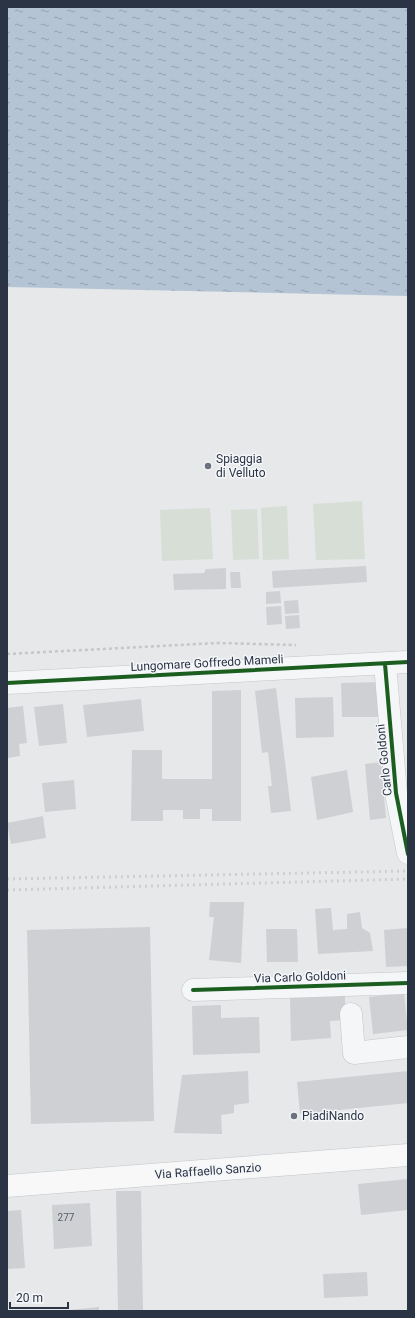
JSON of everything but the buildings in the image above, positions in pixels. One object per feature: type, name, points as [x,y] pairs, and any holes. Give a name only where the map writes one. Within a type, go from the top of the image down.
[{"type":"main road","name":"Via Raffaello Sanzio","points":[[7,1186],[408,1155]]},
{"type":"street","name":"Lungomare Goffredo Mameli","points":[[7,683],[408,662]]},
{"type":"street","name":"Carlo Goldoni","points":[[385,664],[396,793],[408,853]]},
{"type":"street","name":"Via Carlo Goldoni","points":[[193,990],[408,984]]},
{"type":"street","points":[[350,1014],[354,1053],[408,1048]]},
{"type":"path","points":[[7,654],[217,643],[299,646]]},
{"type":"shaded area","points":[[362,501],[365,559],[316,560],[313,504]]},
{"type":"shaded area","points":[[287,506],[289,559],[263,560],[261,508]]},
{"type":"shaded area","points":[[210,508],[213,559],[162,561],[160,510]]},
{"type":"shaded area","points":[[257,509],[259,559],[233,560],[231,510]]},
{"type":"water","points":[[7,7],[408,7],[408,296],[7,287]]},
{"type":"railway","points":[[7,879],[408,871]]},
{"type":"railway","points":[[7,890],[408,879]]},
{"type":"cycle path","points":[[7,683],[408,662]]},
{"type":"cycle path","points":[[385,664],[396,793],[408,854]]},
{"type":"cycle path","points":[[193,990],[408,983]]},
{"type":"place","name":"Spiaggia di Velluto","points":[[208,466]]},
{"type":"place","name":"PiadiNando","points":[[294,1116]]}]
